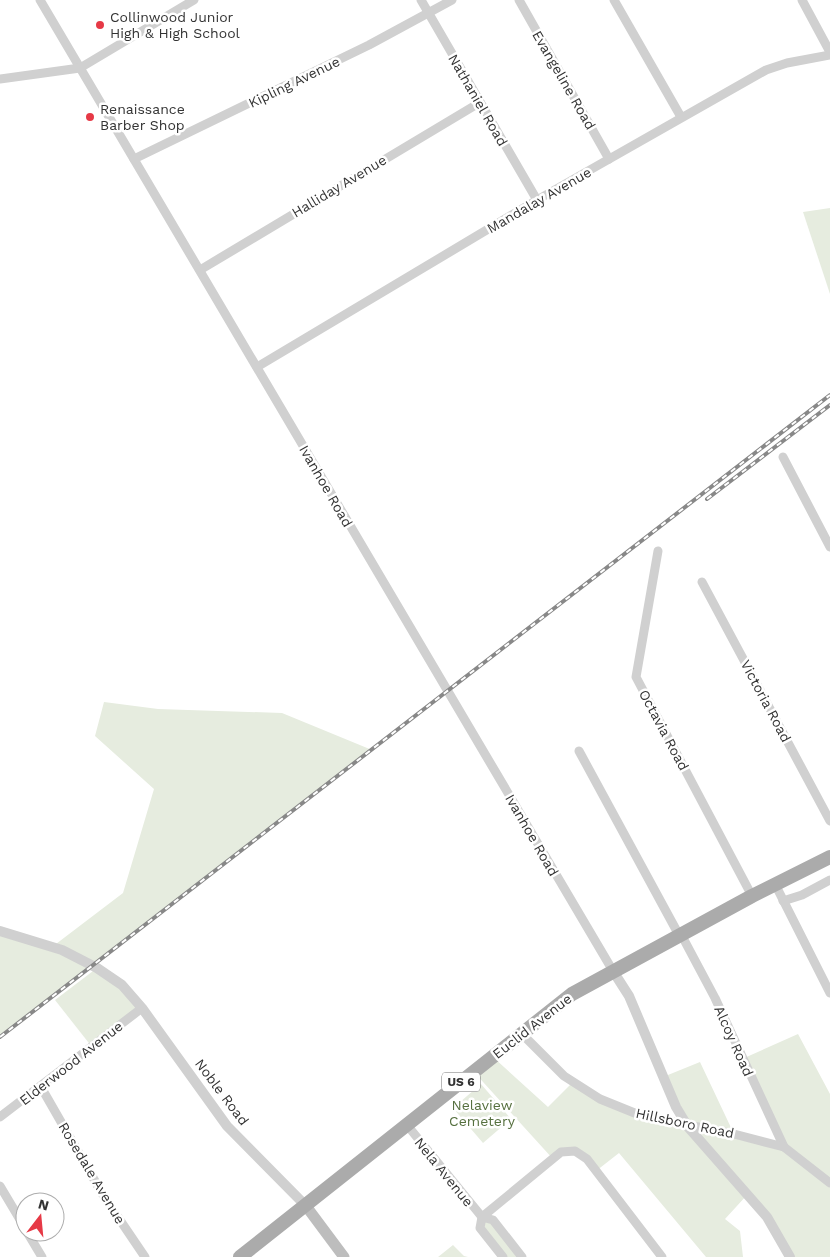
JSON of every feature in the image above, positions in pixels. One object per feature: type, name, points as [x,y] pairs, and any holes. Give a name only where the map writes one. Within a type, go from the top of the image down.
[{"type":"main road","name":"Euclid Avenue","points":[[240,1257],[572,994],[752,896],[830,857]]},
{"type":"main road","name":"Noble Road","points":[[306,1206],[344,1257]]},
{"type":"street","name":"Ivanhoe Road","points":[[40,0],[613,972]]},
{"type":"street","points":[[0,79],[80,68],[194,0]]},
{"type":"street","name":"Nathaniel Road","points":[[421,0],[536,200]]},
{"type":"street","name":"Kipling Avenue","points":[[134,159],[369,45],[452,0]]},
{"type":"street","name":"Evangeline Road","points":[[519,0],[609,159]]},
{"type":"street","points":[[614,0],[680,117]]},
{"type":"street","points":[[802,0],[830,54]]},
{"type":"street","name":"Mandalay Avenue","points":[[257,367],[536,200],[766,70],[787,63],[830,54]]},
{"type":"street","name":"Halliday Avenue","points":[[200,270],[479,103]]},
{"type":"street","points":[[783,457],[830,547]]},
{"type":"street","name":"Octavia Road","points":[[658,551],[636,677],[752,896]]},
{"type":"street","name":"Victoria Road","points":[[702,582],[830,821]]},
{"type":"street","name":"Alcoy Road","points":[[579,751],[715,998],[784,1147]]},
{"type":"street","points":[[784,901],[830,880]]},
{"type":"street","points":[[775,884],[830,993]]},
{"type":"street","name":"Noble Road","points":[[0,931],[62,950],[97,968],[122,985],[142,1008],[227,1126],[306,1206]]},
{"type":"street","points":[[613,972],[629,996],[676,1107],[688,1127],[766,1217],[790,1257]]},
{"type":"street","name":"Elderwood Avenue","points":[[0,1118],[142,1008]]},
{"type":"street","name":"Hillsboro Road","points":[[522,1034],[564,1076],[600,1099],[642,1116],[688,1127],[734,1134],[784,1147],[830,1183]]},
{"type":"street","name":"Rosedale Avenue","points":[[41,1087],[103,1195],[145,1257]]},
{"type":"street","name":"Nela Avenue","points":[[407,1125],[482,1217],[493,1220],[522,1257]]},
{"type":"street","points":[[482,1217],[562,1152],[575,1151],[586,1159],[662,1257]]},
{"type":"street","points":[[0,1186],[15,1211]]},
{"type":"street","name":"Nela Avenue","points":[[482,1217],[480,1228],[503,1257]]},
{"type":"street","points":[[33,1242],[42,1257]]},
{"type":"green space","points":[[830,208],[830,294],[803,212]]},
{"type":"green space","points":[[104,702],[158,709],[282,713],[372,750],[0,1037],[0,931],[52,947],[123,893],[154,789],[95,736]]},
{"type":"green space","points":[[97,968],[142,1008],[92,1047],[55,1000]]},
{"type":"green space","points":[[798,1034],[830,1094],[830,1257],[790,1257],[747,1195],[725,1219],[740,1231],[743,1257],[706,1257],[619,1153],[596,1171],[575,1151],[553,1159],[474,1072],[493,1057],[548,1107],[573,1082],[600,1099],[687,1127],[663,1077],[700,1062],[734,1134],[784,1147],[742,1059]]},
{"type":"green space","name":"Nelaview Cemetery","points":[[481,1084],[511,1119],[483,1143],[453,1108]]},
{"type":"green space","points":[[482,1217],[493,1220],[522,1257],[503,1257],[480,1228]]},
{"type":"green space","points":[[453,1245],[464,1256],[468,1257],[438,1257]]},
{"type":"railway","points":[[0,1037],[830,395]]},
{"type":"railway","points":[[707,499],[830,405]]},
{"type":"place","name":"Collinwood Junior High & High School","points":[[100,25]]},
{"type":"place","name":"Renaissance Barber Shop","points":[[90,117]]}]
